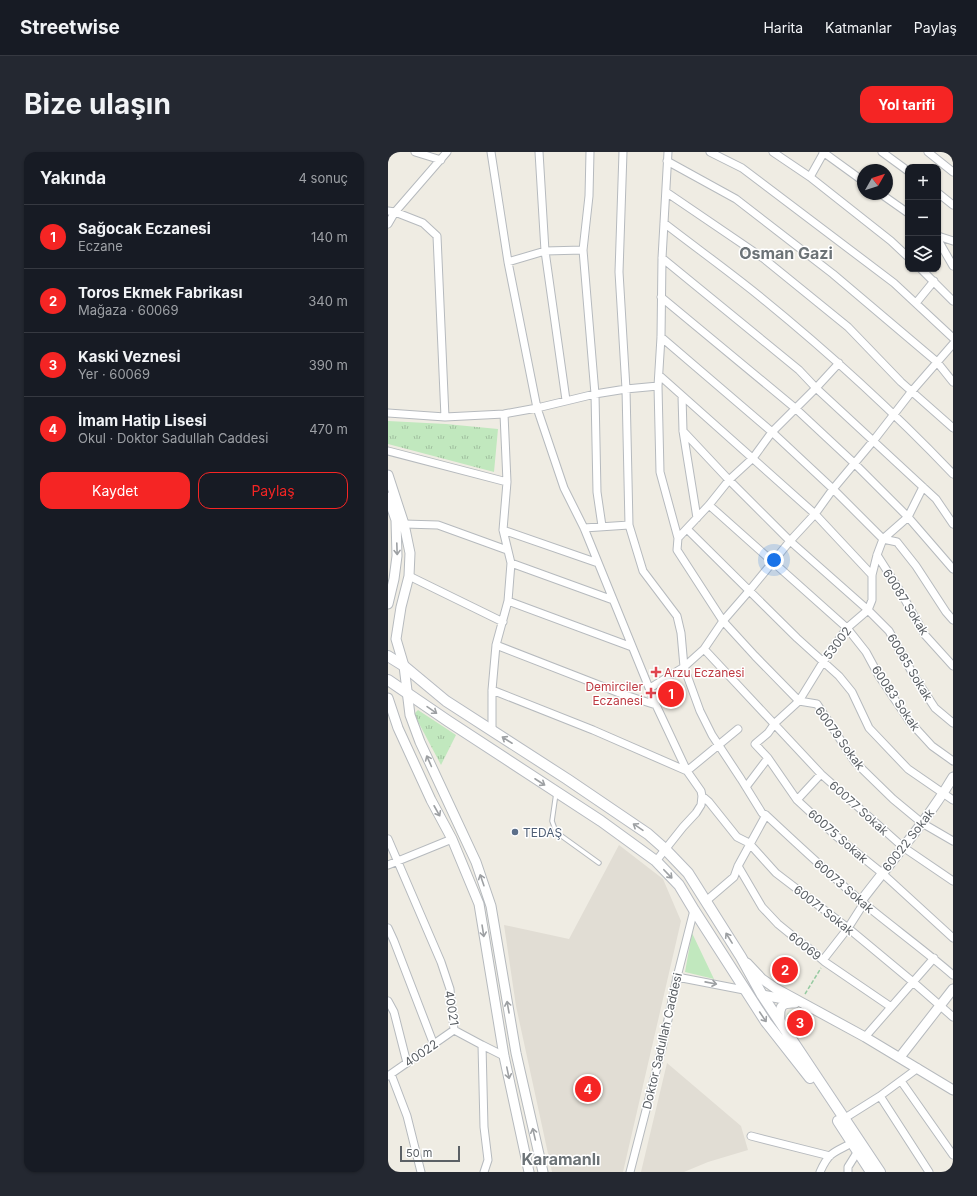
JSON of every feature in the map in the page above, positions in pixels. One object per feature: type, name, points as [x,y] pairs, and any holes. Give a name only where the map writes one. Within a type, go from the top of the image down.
[{"type":"main road","points":[[388,656],[404,666],[446,701],[567,779],[648,834],[688,872],[741,957],[762,996],[880,1172]]},
{"type":"main road","points":[[388,680],[601,821],[656,861],[679,885],[744,990],[766,1022],[816,1085],[871,1172]]},
{"type":"main road","points":[[744,990],[762,996]]},
{"type":"street","points":[[415,152],[441,160]]},
{"type":"street","points":[[388,224],[392,211],[447,152]]},
{"type":"street","name":"60071 Sokak","points":[[491,152],[508,262],[537,408],[564,488],[584,528],[656,705],[688,771],[701,791],[702,796],[709,802],[737,837],[749,844],[776,873],[848,928],[953,1017]]},
{"type":"street","points":[[538,152],[545,251],[566,400]]},
{"type":"street","points":[[590,152],[589,196],[583,250],[595,394],[597,492],[602,526]]},
{"type":"street","name":"60073 Sokak","points":[[623,152],[619,272],[626,389],[629,524],[643,571],[677,616],[681,634],[684,667],[700,711],[712,736],[762,813],[862,902],[934,958],[953,975]]},
{"type":"street","points":[[668,152],[662,258],[661,338],[658,386],[660,472],[678,538],[677,550],[723,621],[799,701]]},
{"type":"street","points":[[710,152],[742,168],[894,283],[953,338]]},
{"type":"street","points":[[773,152],[810,177],[905,253]]},
{"type":"street","points":[[810,177],[824,152],[857,177]]},
{"type":"street","points":[[882,152],[905,169]]},
{"type":"street","points":[[928,152],[953,172]]},
{"type":"street","points":[[667,161],[736,199],[833,274],[937,362],[953,382]]},
{"type":"street","points":[[666,192],[763,258],[848,327],[901,382],[953,428]]},
{"type":"street","points":[[941,195],[953,205]]},
{"type":"street","points":[[890,200],[905,211]]},
{"type":"street","points":[[392,211],[423,223],[437,236],[444,417]]},
{"type":"street","points":[[664,222],[758,295],[839,363],[894,414],[953,474]]},
{"type":"street","points":[[941,237],[953,241]]},
{"type":"street","points":[[941,245],[953,266]]},
{"type":"street","points":[[508,262],[545,251],[583,250]]},
{"type":"street","points":[[662,258],[799,370],[816,388],[874,440],[936,499],[953,524]]},
{"type":"street","points":[[924,272],[953,301]]},
{"type":"street","points":[[916,303],[934,281]]},
{"type":"street","points":[[661,297],[795,408],[854,463],[908,517],[953,569]]},
{"type":"street","points":[[661,338],[772,432],[883,538],[897,542],[916,566],[946,612],[953,620]]},
{"type":"street","points":[[650,688],[684,667],[704,649],[723,621],[790,541],[815,514],[833,489],[912,391],[953,344]]},
{"type":"street","points":[[678,538],[709,505],[728,480],[753,458],[772,432],[839,363]]},
{"type":"street","points":[[659,375],[815,514],[872,575]]},
{"type":"street","points":[[388,413],[444,417],[504,414],[537,408],[595,394],[658,386]]},
{"type":"street","points":[[682,396],[683,431],[697,518]]},
{"type":"street","points":[[492,731],[492,690],[496,645],[508,601],[511,563],[503,530],[507,482],[504,414]]},
{"type":"street","name":"60085 Sokak","points":[[683,431],[728,480],[790,541],[868,610],[889,631],[914,676],[935,708],[953,723]]},
{"type":"street","points":[[388,451],[507,482]]},
{"type":"street","points":[[388,475],[396,522],[397,556],[394,579],[388,604]]},
{"type":"street","points":[[868,610],[872,600],[872,575],[883,538],[908,517],[923,487]]},
{"type":"street","points":[[388,497],[396,522],[410,554],[409,576],[401,607],[396,639],[404,666],[410,716],[420,742],[476,862],[491,906],[516,1053],[543,1172]]},
{"type":"street","name":"60083 Sokak","points":[[709,505],[847,628],[866,652],[879,676],[910,722],[932,746],[953,761]]},
{"type":"street","points":[[396,522],[438,525],[507,550]]},
{"type":"street","points":[[584,528],[629,524]]},
{"type":"street","points":[[687,529],[797,638],[839,676],[852,692],[869,728],[908,769],[953,800]]},
{"type":"street","points":[[503,530],[598,563]]},
{"type":"street","name":"60087 Sokak","points":[[877,555],[900,591],[925,635],[953,666]]},
{"type":"street","points":[[511,563],[613,600]]},
{"type":"street","points":[[409,576],[503,622]]},
{"type":"street","points":[[508,601],[632,647]]},
{"type":"street","name":"53002","points":[[768,758],[755,744],[768,733],[775,724],[799,701],[823,662],[847,628],[868,610]]},
{"type":"street","points":[[496,645],[622,694],[656,705]]},
{"type":"street","name":"60077 Sokak","points":[[704,649],[821,774],[903,847],[953,881]]},
{"type":"street","points":[[492,690],[593,730],[688,771],[738,729]]},
{"type":"street","points":[[388,698],[398,728],[431,800],[452,839],[479,904],[504,1056],[529,1172]]},
{"type":"street","name":"60079 Sokak","points":[[799,701],[817,704],[855,762],[893,799],[922,823],[953,842]]},
{"type":"street","points":[[746,787],[768,758]]},
{"type":"street","name":"60075 Sokak","points":[[768,758],[797,800],[836,836],[882,873],[953,938]]},
{"type":"street","points":[[797,800],[821,774]]},
{"type":"street","name":"60022 Sokak","points":[[862,902],[882,873],[944,793],[953,777]]},
{"type":"street","points":[[656,861],[696,813],[701,805],[702,796]]},
{"type":"street","points":[[706,901],[734,877],[749,844],[766,815]]},
{"type":"street","name":"40021","points":[[388,839],[441,962],[450,989],[454,1030],[504,1056]]},
{"type":"street","points":[[388,865],[452,839]]},
{"type":"street","name":"60069","points":[[738,866],[762,908],[783,928],[824,961],[891,1007]]},
{"type":"street","points":[[824,961],[848,928],[862,902]]},
{"type":"street","name":"Doktor Sadullah Caddesi","points":[[630,1172],[662,1048],[677,977],[694,910]]},
{"type":"street","points":[[388,928],[434,1045]]},
{"type":"street","points":[[741,957],[762,979],[775,988],[900,1057],[953,1090]]},
{"type":"street","points":[[865,1037],[934,958]]},
{"type":"street","points":[[677,977],[744,990]]},
{"type":"street","points":[[900,1057],[953,988]]},
{"type":"street","points":[[762,996],[783,998],[800,1003]]},
{"type":"street","points":[[388,1001],[394,1012],[407,1063]]},
{"type":"street","points":[[780,1021],[779,1011],[782,1006],[788,1002],[800,1003]]},
{"type":"street","name":"40022","points":[[389,1075],[454,1030]]},
{"type":"street","points":[[482,1045],[484,1127],[488,1160],[484,1172]]},
{"type":"street","points":[[845,1118],[880,1096],[918,1068]]},
{"type":"street","points":[[389,1075],[407,1116],[422,1172]]},
{"type":"street","points":[[901,1081],[953,1154]]},
{"type":"street","points":[[880,1096],[929,1172]]},
{"type":"street","points":[[750,1136],[830,1156]]},
{"type":"street","points":[[820,1172],[826,1159],[830,1156],[855,1147]]},
{"type":"street","points":[[848,1172],[848,1167],[855,1147]]},
{"type":"lane","points":[[556,792],[552,821],[556,832],[599,863]]},
{"type":"path","points":[[800,1003],[824,961]]},
{"type":"shaded area","points":[[619,845],[663,879],[681,921],[623,1172],[552,1172],[516,1006],[504,925],[569,939]]},
{"type":"shaded area","points":[[667,1063],[741,1126],[748,1150],[708,1162],[684,1172],[641,1172]]},
{"type":"green space","points":[[388,421],[446,424],[498,429],[494,472],[388,444]]},
{"type":"green space","points":[[418,710],[456,735],[441,765],[414,714]]},
{"type":"green space","points":[[692,933],[714,979],[685,972]]},
{"type":"green space","points":[[792,1010],[815,1024],[799,1035],[787,1014]]},
{"type":"place","name":"Arzu Eczanesi","points":[[656,672]]},
{"type":"place","name":"Demirciler Eczanesi","points":[[651,693]]},
{"type":"place","name":"Sağocak Eczanesi","points":[[671,694]]},
{"type":"place","name":"TEDAŞ","points":[[515,832]]},
{"type":"place","name":"Toros Ekmek Fabrikası","points":[[785,970]]},
{"type":"place","name":"Kaski Veznesi","points":[[800,1023]]},
{"type":"place","name":"İmam Hatip Lisesi","points":[[588,1089]]},
{"type":"district","name":"Osman Gazi","points":[[786,253]]},
{"type":"district","name":"Karamanlı","points":[[561,1159]]}]
